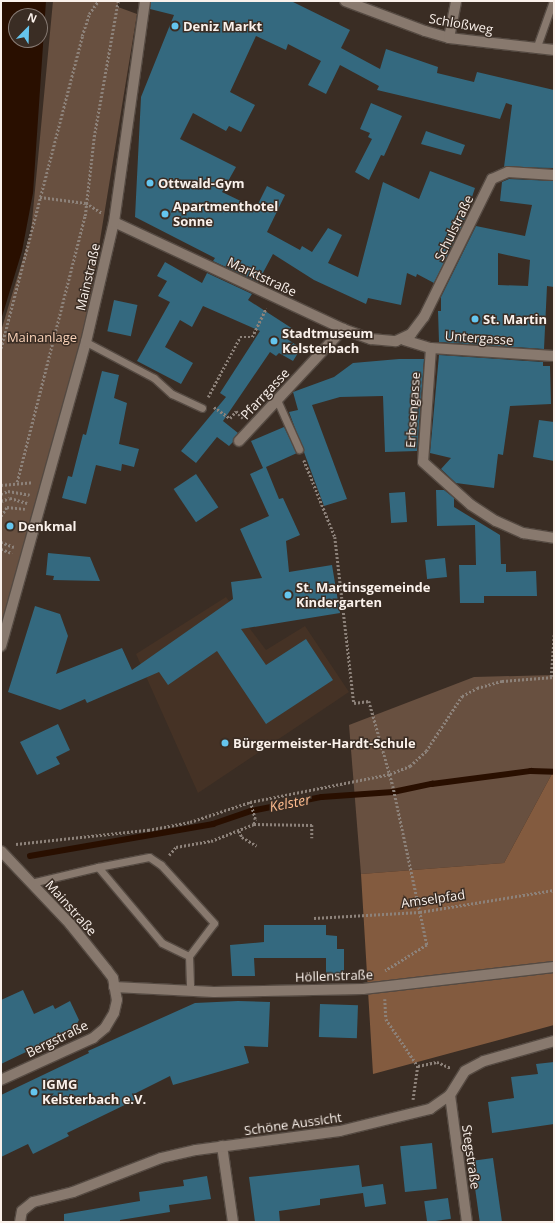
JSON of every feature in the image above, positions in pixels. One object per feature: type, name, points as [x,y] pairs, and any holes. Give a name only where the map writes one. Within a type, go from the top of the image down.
[{"type":"street","name":"Mainstraße","points":[[1,646],[86,342],[114,222],[145,1]]},
{"type":"street","name":"Schloßweg","points":[[345,1],[424,32],[449,38],[554,50]]},
{"type":"street","points":[[449,38],[456,1]]},
{"type":"street","name":"Schulstraße","points":[[404,340],[416,328],[432,303],[492,179],[508,172],[554,175]]},
{"type":"street","name":"Marktstraße","points":[[114,222],[342,329],[371,339],[396,341],[404,340]]},
{"type":"street","name":"Pfarrgasse","points":[[239,441],[342,329]]},
{"type":"street","name":"Untergasse","points":[[404,340],[431,348],[554,356]]},
{"type":"street","name":"Erbsengasse","points":[[431,348],[423,462],[471,505],[496,520],[523,533],[554,538]]},
{"type":"street","name":"Mainstraße","points":[[1,851],[107,970],[114,986]]},
{"type":"street","name":"Höllenstraße","points":[[114,986],[214,992],[384,988],[554,967]]},
{"type":"street","name":"Bergstraße","points":[[1,1080],[93,1038],[105,1028],[114,1013],[117,1000],[114,986]]},
{"type":"street","points":[[465,1071],[504,1053],[554,1041]]},
{"type":"street","name":"Schöne Aussicht","points":[[20,1222],[22,1211],[33,1202],[73,1192],[161,1158],[222,1146],[340,1131],[416,1114],[430,1109],[450,1095],[465,1071]]},
{"type":"street","name":"Stegstraße","points":[[450,1095],[467,1222]]},
{"type":"street","points":[[222,1146],[234,1222]]},
{"type":"lane","points":[[536,49],[553,1]]},
{"type":"lane","points":[[86,342],[154,378],[172,394],[202,408]]},
{"type":"lane","points":[[277,400],[300,449]]},
{"type":"lane","points":[[31,883],[98,867],[149,857],[161,865],[214,923],[189,956],[190,990]]},
{"type":"lane","points":[[98,867],[162,943],[189,956]]},
{"type":"path","points":[[1,348],[82,36],[89,14],[98,1]]},
{"type":"path","points":[[17,482],[72,272],[86,203],[94,137],[118,1]]},
{"type":"path","points":[[40,197],[86,203]]},
{"type":"path","points":[[202,408],[240,337],[252,336],[272,296]]},
{"type":"path","points":[[202,408],[212,406],[230,418],[236,411],[252,427]]},
{"type":"path","points":[[300,449],[335,537],[354,703],[369,701],[393,786],[427,945],[384,973],[384,978]]},
{"type":"path","points":[[1,485],[17,482],[36,482],[32,495],[8,491],[1,494]]},
{"type":"path","points":[[1,501],[10,498],[27,502]]},
{"type":"path","points":[[1,516],[7,507],[13,506],[28,510]]},
{"type":"path","points":[[1,542],[17,548],[18,544]]},
{"type":"path","points":[[1,549],[12,553]]},
{"type":"path","points":[[16,844],[148,830],[190,822],[251,804],[390,774],[410,766],[426,751],[462,696],[477,688],[502,681],[552,677],[554,634]]},
{"type":"path","points":[[251,804],[254,813],[254,824]]},
{"type":"path","points":[[161,865],[176,847],[211,841],[254,824],[312,825],[312,838]]},
{"type":"path","points":[[239,831],[242,837],[256,846]]},
{"type":"path","name":"Amselpfad","points":[[314,918],[420,912],[554,890]]},
{"type":"path","points":[[385,999],[386,1020],[418,1066],[412,1097],[416,1114]]},
{"type":"path","points":[[418,1066],[437,1062],[465,1071]]},
{"type":"shaded area","points":[[1,1],[46,1],[46,8],[8,8],[8,48],[43,48],[33,193],[22,251],[1,320]]},
{"type":"shaded area","name":"Bürgermeister-Hardt-Schule","points":[[226,597],[266,650],[305,626],[349,692],[198,793],[136,654]]},
{"type":"shaded area","points":[[554,770],[554,1025],[373,1074],[361,874],[504,863]]},
{"type":"green space","name":"Mainanlage","points":[[53,1],[118,1],[118,7],[137,14],[83,344],[1,636],[1,331],[31,232]]},
{"type":"green space","points":[[554,675],[554,770],[504,863],[361,874],[349,725],[474,677]]},
{"type":"building","points":[[151,1],[291,1],[350,30],[341,48],[380,69],[386,49],[438,67],[437,73],[474,82],[477,72],[554,90],[554,168],[504,167],[512,105],[506,103],[500,119],[377,90],[379,86],[340,65],[326,94],[308,85],[321,61],[288,44],[286,50],[256,36],[230,92],[255,105],[241,132],[229,126],[226,131],[193,113],[180,139],[236,167],[222,192],[249,205],[250,203],[257,206],[267,186],[285,195],[267,232],[300,250],[302,246],[312,252],[328,228],[342,235],[328,263],[358,277],[383,182],[419,199],[430,171],[475,188],[463,224],[434,283],[417,274],[416,277],[407,273],[401,305],[368,298],[366,304],[314,280],[273,254],[258,282],[213,261],[215,258],[135,217],[141,97],[174,15],[150,9]]},
{"type":"building","points":[[371,103],[402,116],[384,156],[381,155],[369,180],[355,172],[372,139],[368,137],[370,133],[360,129]]},
{"type":"building","points":[[426,131],[465,145],[461,155],[421,144]]},
{"type":"building","points":[[509,179],[554,181],[554,287],[547,286],[544,349],[439,342],[438,311],[441,311],[441,297],[476,226],[525,236],[532,205],[500,201],[502,182]],"holes":[[[498,253],[530,260],[528,286],[498,285]]]},
{"type":"building","points":[[165,262],[202,283],[207,273],[252,294],[248,300],[293,329],[287,339],[301,348],[293,361],[279,353],[276,356],[270,352],[223,421],[238,433],[233,442],[229,446],[217,437],[196,463],[181,451],[226,397],[220,393],[260,331],[203,306],[192,327],[180,320],[165,347],[193,363],[181,384],[137,361],[170,302],[158,296],[167,281],[157,276]]},
{"type":"building","points":[[114,300],[137,305],[131,336],[107,331]]},
{"type":"building","points":[[439,355],[543,362],[543,366],[550,366],[551,404],[510,406],[503,455],[498,454],[494,488],[456,483],[441,469],[451,458],[430,453]]},
{"type":"building","points":[[399,359],[424,359],[417,451],[385,452],[383,396],[340,397],[312,405],[347,499],[324,506],[289,412],[298,410],[293,392],[334,377],[353,363]]},
{"type":"building","points":[[102,371],[119,375],[114,398],[127,403],[119,444],[139,449],[134,467],[122,464],[121,471],[96,465],[86,504],[62,498],[68,476],[72,477],[83,434],[86,435]]},
{"type":"building","points":[[539,420],[554,422],[554,461],[533,457]]},
{"type":"building","points":[[284,427],[297,453],[266,467],[279,499],[283,498],[300,535],[286,541],[289,572],[332,565],[340,613],[241,629],[266,665],[306,639],[333,680],[266,724],[217,651],[168,685],[159,672],[87,703],[85,699],[60,710],[8,692],[35,606],[60,614],[68,636],[56,674],[122,648],[132,670],[233,599],[231,582],[262,578],[240,529],[269,516],[250,474],[263,468],[251,441]]},
{"type":"building","points":[[196,474],[218,507],[196,522],[174,489]]},
{"type":"building","points":[[436,490],[444,490],[454,498],[454,507],[500,535],[501,564],[506,564],[506,572],[536,571],[537,596],[484,596],[484,603],[460,603],[459,565],[476,565],[475,525],[437,526]]},
{"type":"building","points":[[405,492],[407,522],[391,523],[389,493]]},
{"type":"building","points":[[48,553],[90,557],[100,581],[53,580],[54,576],[46,575]]},
{"type":"building","points":[[445,558],[447,577],[427,579],[425,560]]},
{"type":"building","points":[[58,724],[70,750],[56,757],[60,764],[37,775],[20,742]]},
{"type":"building","points":[[264,925],[326,925],[326,935],[337,936],[337,949],[344,949],[344,977],[326,976],[326,958],[254,958],[255,976],[232,976],[230,945],[264,942]]},
{"type":"building","points":[[23,990],[34,1014],[53,1005],[55,1009],[70,1001],[79,1020],[74,1029],[1,1064],[1,1000]]},
{"type":"building","points":[[238,1001],[270,1002],[268,1047],[244,1046],[249,1063],[173,1085],[170,1076],[134,1094],[137,1099],[67,1133],[69,1136],[33,1154],[28,1144],[1,1157],[1,1095],[89,1053],[88,1051],[195,1003]]},
{"type":"building","points":[[320,1004],[358,1005],[357,1038],[319,1037]]},
{"type":"building","points":[[554,1062],[554,1124],[492,1133],[488,1102],[514,1098],[511,1077],[538,1074],[536,1064]]},
{"type":"building","points":[[432,1143],[437,1189],[405,1192],[400,1146]]},
{"type":"building","points":[[493,1158],[502,1222],[480,1222],[471,1161]]},
{"type":"building","points":[[359,1165],[362,1187],[383,1184],[386,1204],[365,1207],[363,1193],[320,1199],[320,1205],[279,1211],[280,1222],[255,1222],[249,1177]]},
{"type":"building","points":[[207,1176],[211,1199],[169,1205],[170,1212],[120,1220],[120,1222],[64,1222],[64,1214],[140,1201],[139,1192],[184,1186],[183,1180]]},
{"type":"building","points":[[448,1198],[451,1219],[427,1222],[424,1201]]},
{"type":"waterway","name":"Kelster","points":[[30,856],[213,824],[251,811],[322,797],[393,792],[432,784],[531,771],[554,772]]},
{"type":"place","name":"Deniz Markt","points":[[175,26]]},
{"type":"place","name":"Ottwald-Gym","points":[[150,183]]},
{"type":"place","name":"Apartmenthotel Sonne","points":[[165,214]]},
{"type":"place","name":"St. Martin","points":[[475,319]]},
{"type":"place","name":"Stadtmuseum Kelsterbach","points":[[274,341]]},
{"type":"place","name":"Denkmal","points":[[10,526]]},
{"type":"place","name":"St. Martinsgemeinde Kindergarten","points":[[288,595]]},
{"type":"place","name":"Bürgermeister-Hardt-Schule","points":[[225,743]]},
{"type":"place","name":"IGMG Kelsterbach e.V.","points":[[34,1092]]}]
